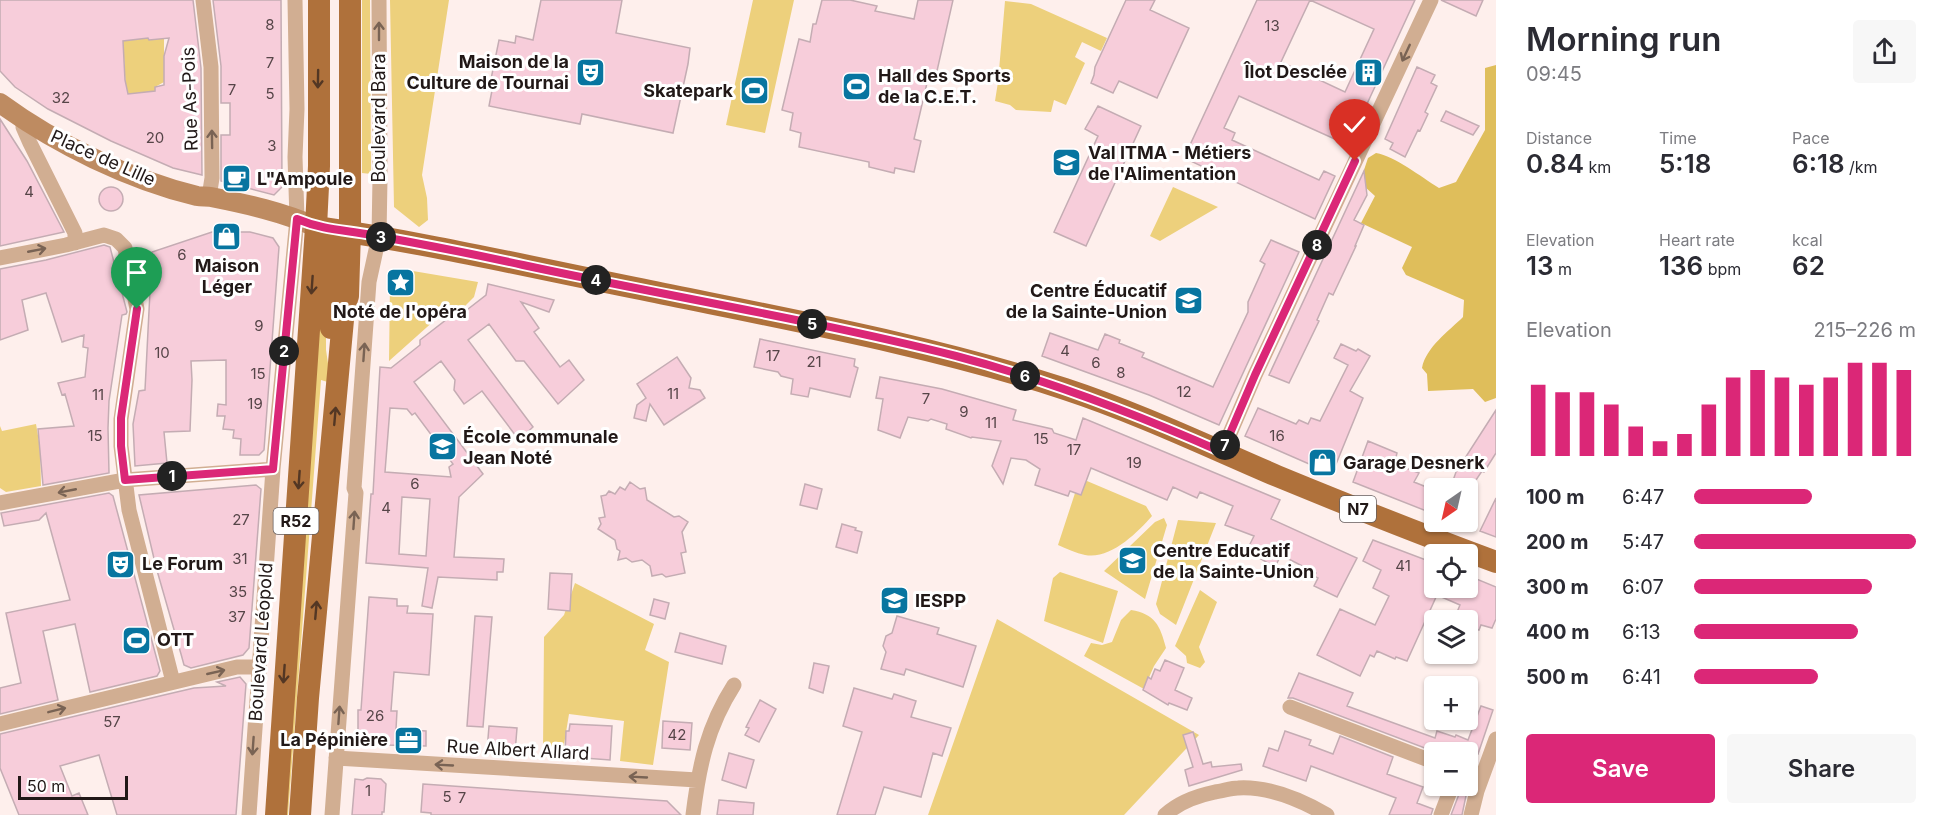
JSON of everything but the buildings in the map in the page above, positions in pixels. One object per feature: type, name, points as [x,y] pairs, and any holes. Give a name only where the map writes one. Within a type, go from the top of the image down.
[{"type":"main road","name":"R52","points":[[300,815],[308,698],[341,348],[348,296],[325,226],[318,166],[319,0]]},
{"type":"main road","name":"R52","points":[[325,226],[337,49],[333,0]]},
{"type":"main road","name":"Boulevard Bara","points":[[325,226],[350,0]]},
{"type":"main road","name":"N7","points":[[325,226],[461,251],[877,338],[957,357],[1067,390],[1166,427],[1340,502],[1496,562]]},
{"type":"main road","name":"Boulevard Léopold","points":[[276,815],[325,226]]},
{"type":"street","name":"Rue As-Pois","points":[[203,0],[211,67],[212,178],[209,197]]},
{"type":"street","points":[[295,0],[297,109],[295,157],[325,226]]},
{"type":"street","name":"Boulevard Bara","points":[[379,0],[379,236]]},
{"type":"street","points":[[1222,452],[1255,375],[1431,0]]},
{"type":"street","points":[[1,106],[23,118]]},
{"type":"street","name":"Place de Lille","points":[[23,118],[62,142],[133,175],[200,197],[209,197],[325,226]]},
{"type":"street","name":"Place de Lille","points":[[23,118],[30,143],[75,233],[75,243]]},
{"type":"street","name":"Boulevard Léopold","points":[[249,815],[273,469],[325,226]]},
{"type":"street","points":[[0,258],[105,235],[116,239],[125,248],[137,309],[121,418],[121,446],[129,510],[173,682]]},
{"type":"street","points":[[332,815],[369,291],[379,236]]},
{"type":"street","points":[[0,503],[125,480],[273,469]]},
{"type":"street","points":[[0,724],[237,667],[259,667]]},
{"type":"street","points":[[693,815],[697,780],[705,745],[721,706],[734,685]]},
{"type":"street","points":[[1290,707],[1424,758]]},
{"type":"street","points":[[1471,815],[1496,739]]},
{"type":"street","name":"Rue Albert Allard","points":[[336,758],[697,780]]},
{"type":"street","points":[[1165,815],[1177,804],[1205,794],[1239,788],[1270,791],[1303,802],[1327,815]]},
{"type":"street","points":[[1441,815],[1448,796]]},
{"type":"shaded area","points":[[362,0],[370,0],[371,174],[362,173]]},
{"type":"shaded area","points":[[390,0],[449,0],[422,175],[427,198],[428,220],[419,227],[394,207]]},
{"type":"shaded area","name":"Skatepark","points":[[753,0],[794,0],[765,133],[726,125]]},
{"type":"shaded area","points":[[1005,1],[1031,4],[1107,38],[1101,51],[1082,42],[1075,57],[1085,63],[1066,105],[1054,100],[1051,112],[1016,110],[1010,105],[995,101]]},
{"type":"shaded area","points":[[148,38],[149,40],[164,38],[164,82],[155,87],[155,110],[129,101],[128,91],[126,91],[123,41]]},
{"type":"shaded area","points":[[1496,65],[1496,398],[1485,402],[1473,389],[1428,391],[1427,374],[1422,368],[1424,360],[1439,340],[1463,317],[1464,300],[1406,275],[1402,268],[1412,247],[1361,223],[1375,196],[1364,186],[1361,179],[1368,158],[1376,153],[1400,162],[1439,188],[1456,182],[1485,130],[1485,68]]},
{"type":"shaded area","points":[[1173,187],[1218,207],[1160,241],[1150,236]]},
{"type":"shaded area","points":[[407,270],[478,282],[474,297],[457,314],[445,311],[389,361],[390,284]]},
{"type":"shaded area","points":[[320,295],[326,314],[326,350],[331,383],[321,380],[288,815],[281,815]]},
{"type":"shaded area","points":[[36,424],[40,447],[41,486],[6,492],[0,488],[0,426],[2,431]]},
{"type":"shaded area","points":[[1087,481],[1146,506],[1152,516],[1122,544],[1094,555],[1085,555],[1058,545],[1078,484]]},
{"type":"shaded area","points":[[1164,518],[1167,525],[1145,599],[1104,571],[1155,522]]},
{"type":"shaded area","points":[[1178,520],[1216,523],[1176,625],[1160,614],[1156,604]]},
{"type":"shaded area","points":[[1060,572],[1118,591],[1103,643],[1044,621],[1053,578]]},
{"type":"shaded area","points":[[575,583],[654,624],[645,650],[669,662],[653,765],[620,761],[624,721],[569,714],[562,757],[543,750],[544,637],[564,615]]},
{"type":"shaded area","points":[[1200,590],[1217,602],[1199,647],[1205,662],[1200,668],[1187,663],[1186,656],[1175,646]]},
{"type":"shaded area","points":[[1131,610],[1146,614],[1155,622],[1166,648],[1154,666],[1144,689],[1084,656],[1091,643],[1102,645],[1112,642],[1121,620]]},
{"type":"shaded area","points":[[997,619],[1199,735],[1124,815],[928,815]]},
{"type":"place","name":"Maison de la Culture de Tournai","points":[[590,72]]},
{"type":"place","name":"Îlot Desclée","points":[[1368,72]]},
{"type":"place","name":"Hall des Sports de la C.E.T.","points":[[857,86]]},
{"type":"place","name":"Skatepark","points":[[754,91]]},
{"type":"place","name":"Val ITMA - Métiers de l'Alimentation","points":[[1067,163]]},
{"type":"place","name":"L\"Ampoule","points":[[236,179]]},
{"type":"place","name":"Maison Léger","points":[[227,237]]},
{"type":"place","name":"Noté de l'opéra","points":[[400,283]]},
{"type":"place","name":"Centre Éducatif de la Sainte-Union","points":[[1188,301]]},
{"type":"place","name":"École communale Jean Noté","points":[[442,447]]},
{"type":"place","name":"Garage Desnerk","points":[[1322,463]]},
{"type":"place","name":"Centre Educatif de la Sainte-Union","points":[[1132,561]]},
{"type":"place","name":"Le Forum","points":[[121,564]]},
{"type":"place","name":"IESPP","points":[[894,601]]},
{"type":"place","name":"OTT","points":[[136,640]]},
{"type":"place","name":"La Pépinière","points":[[409,740]]},
{"type":"route","points":[[137,309],[121,418],[121,446],[125,480],[273,469],[297,219],[316,227],[461,251],[856,333],[957,357],[1028,377],[1110,405],[1222,452],[1255,375],[1355,161]]}]
